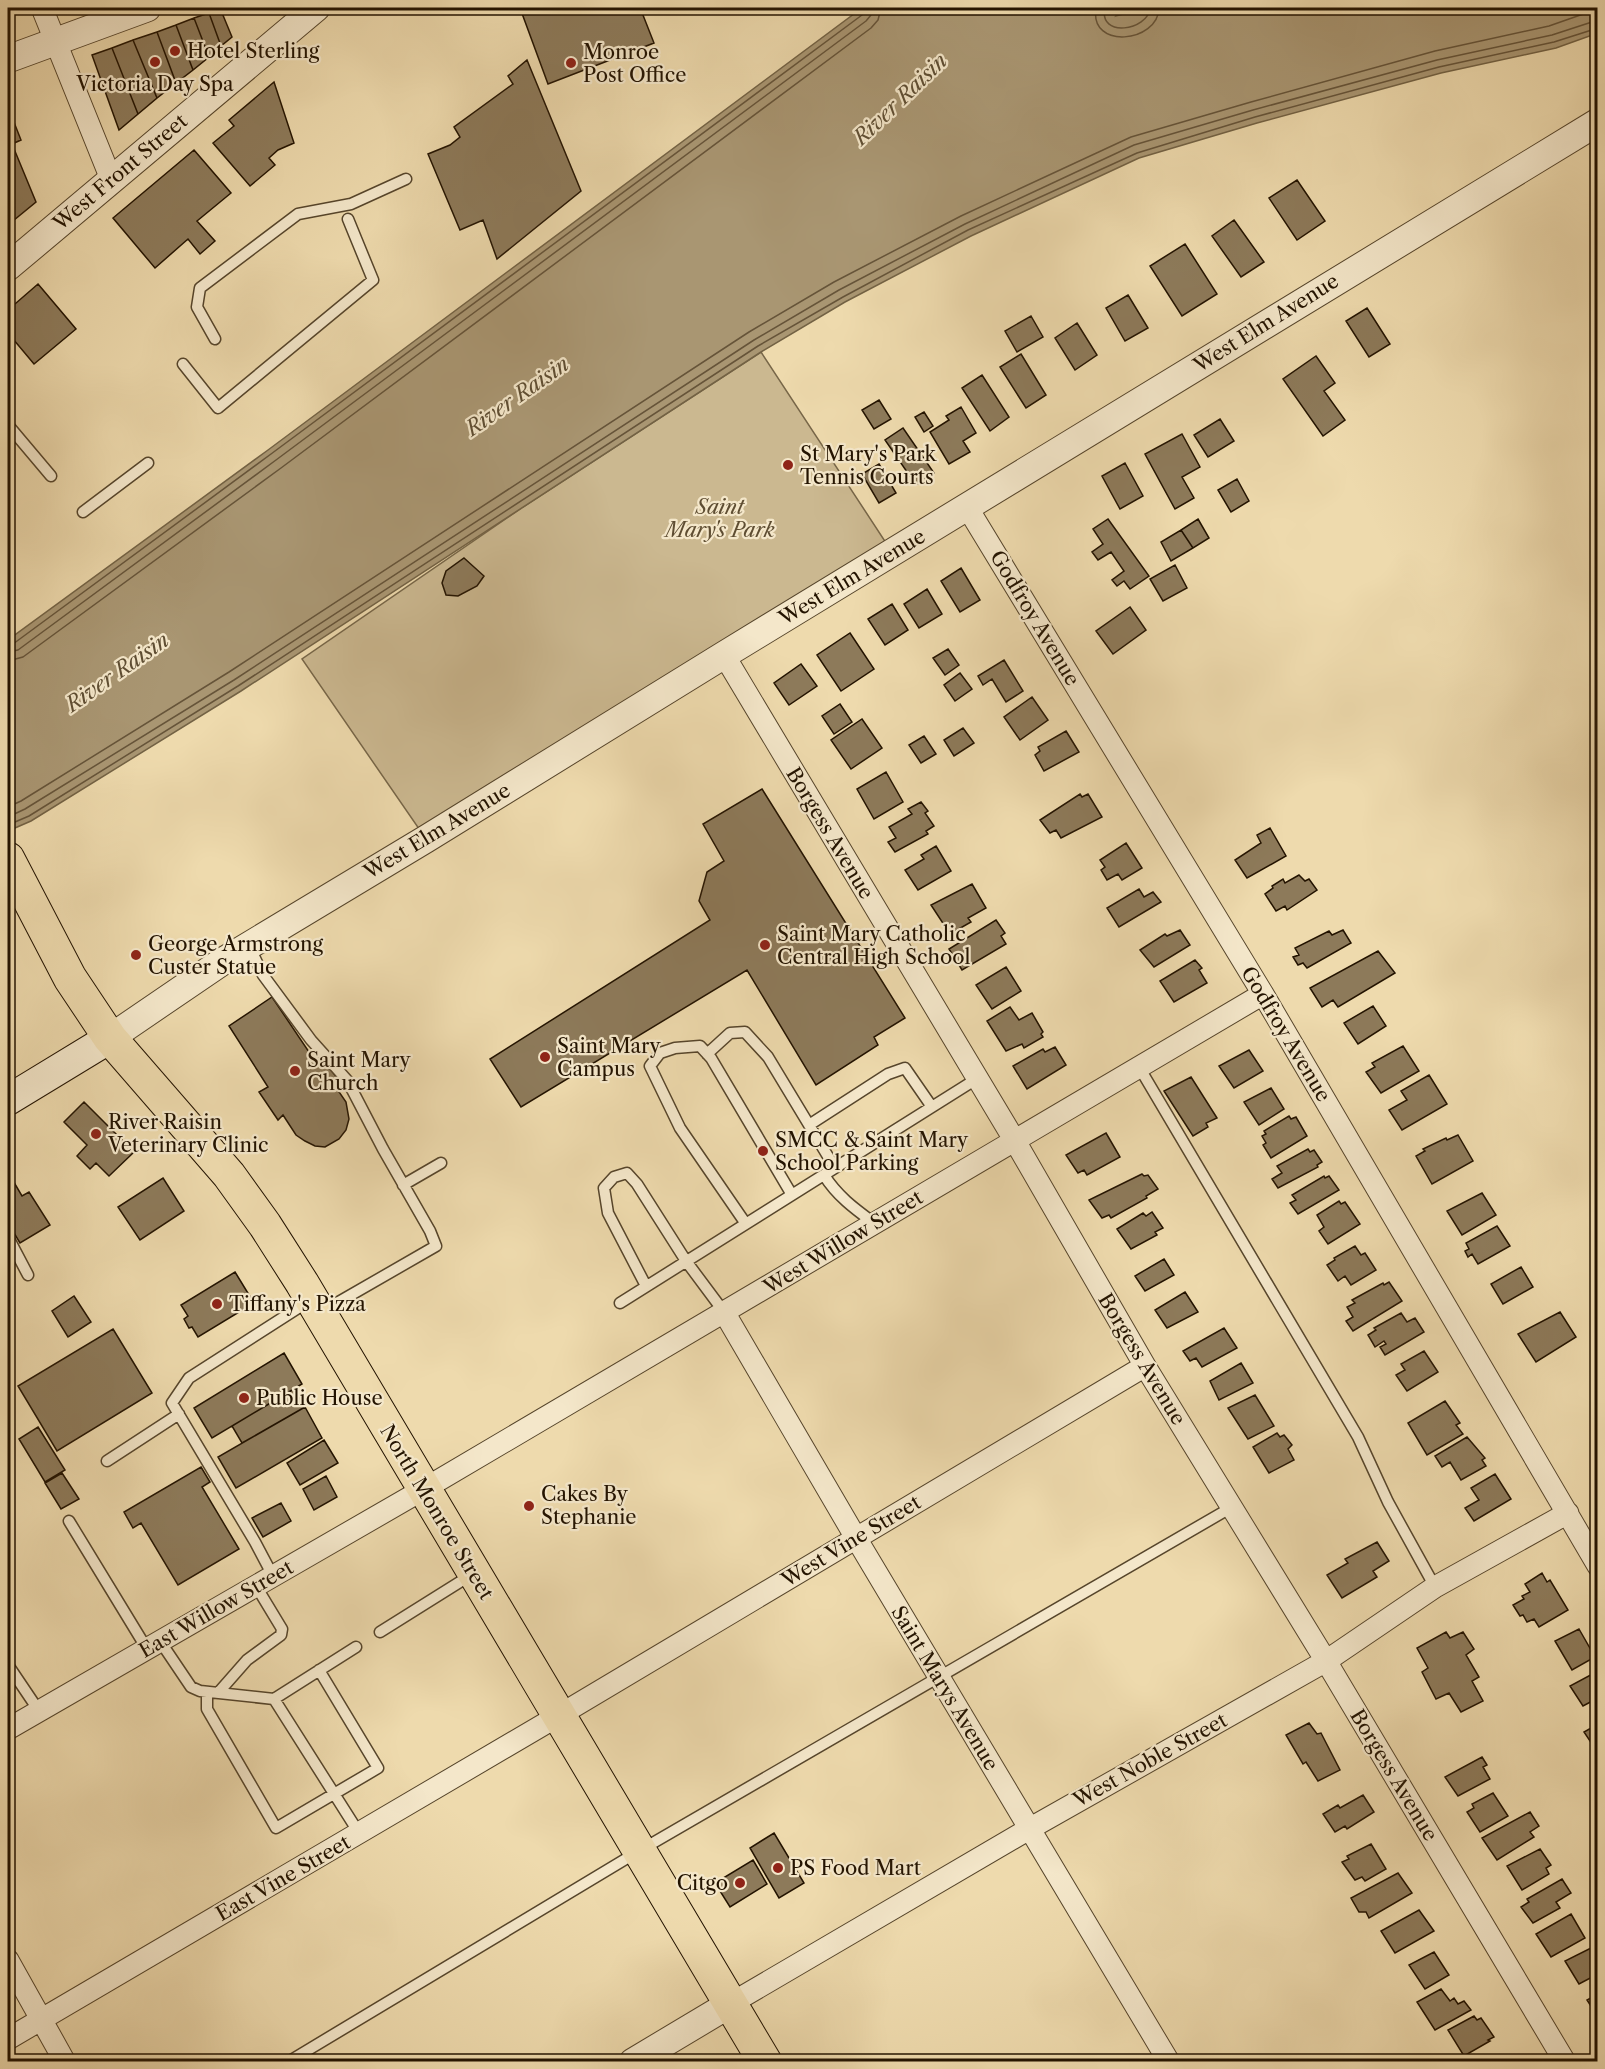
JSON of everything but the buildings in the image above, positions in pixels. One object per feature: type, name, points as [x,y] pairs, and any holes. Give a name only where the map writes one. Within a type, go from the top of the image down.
[{"type":"main road","name":"North Monroe Street","points":[[8,859],[70,978],[110,1038],[229,1175],[265,1225],[316,1306],[765,2061]]},
{"type":"main road","points":[[8,1100],[110,1038]]},
{"type":"street","points":[[42,8],[111,179]]},
{"type":"street","points":[[8,59],[147,8]]},
{"type":"street","name":"West Front Street","points":[[8,267],[316,8]]},
{"type":"street","name":"West Elm Avenue","points":[[110,1038],[249,946],[1598,122]]},
{"type":"street","name":"Godfroy Avenue","points":[[967,507],[1263,994],[1598,1566]]},
{"type":"street","name":"Borgess Avenue","points":[[724,655],[978,1078],[1144,1366],[1326,1661],[1565,2061]]},
{"type":"street","name":"West Willow Street","points":[[424,1489],[1263,994]]},
{"type":"street","name":"Saint Marys Avenue","points":[[724,1312],[939,1678],[1169,2061]]},
{"type":"street","name":"West Vine Street","points":[[558,1716],[1144,1366]]},
{"type":"street","name":"East Willow Street","points":[[8,1729],[424,1489]]},
{"type":"street","name":"West Noble Street","points":[[730,2004],[1029,1829],[1326,1661],[1435,1587],[1568,1513]]},
{"type":"street","name":"East Vine Street","points":[[8,2040],[558,1716]]},
{"type":"street","points":[[8,1960],[65,2061]]},
{"type":"street","points":[[633,2061],[730,2004]]},
{"type":"lane","points":[[215,339],[197,307],[200,288],[298,214],[351,204],[406,180]]},
{"type":"lane","points":[[183,364],[218,408],[373,280],[348,219]]},
{"type":"lane","points":[[8,426],[51,476]]},
{"type":"lane","points":[[83,512],[148,463]]},
{"type":"lane","points":[[249,946],[263,975],[310,1040],[347,1080],[436,1246],[271,1327],[189,1378],[172,1403],[255,1542],[265,1581],[282,1629],[280,1635],[247,1660],[213,1693],[207,1709],[276,1828],[378,1768],[319,1670]]},
{"type":"lane","points":[[707,1054],[730,1033],[745,1032],[768,1057],[835,1168]]},
{"type":"lane","points":[[746,1224],[680,1128],[650,1066],[660,1053],[675,1047],[700,1046],[792,1195]]},
{"type":"lane","points":[[1139,1067],[1358,1437],[1388,1502],[1435,1587]]},
{"type":"lane","points":[[809,1125],[888,1074],[905,1068],[932,1107]]},
{"type":"lane","points":[[620,1303],[978,1078]]},
{"type":"lane","points":[[403,1185],[441,1163]]},
{"type":"lane","points":[[646,1286],[608,1214],[604,1188],[614,1177],[627,1173],[637,1184],[686,1262],[724,1312]]},
{"type":"lane","points":[[824,1174],[833,1190],[874,1223]]},
{"type":"lane","points":[[8,1237],[28,1275]]},
{"type":"lane","points":[[107,1461],[179,1414]]},
{"type":"lane","points":[[288,2061],[639,1851],[1232,1507]]},
{"type":"lane","points":[[69,1521],[154,1645],[191,1687],[213,1693],[274,1699],[356,1647]]},
{"type":"lane","points":[[380,1632],[474,1574]]},
{"type":"lane","points":[[8,1665],[39,1711]]},
{"type":"lane","points":[[274,1699],[359,1833]]},
{"type":"green space","name":"Saint Mary's Park","points":[[761,352],[892,552],[426,839],[302,659],[523,507]]},
{"type":"water","name":"River Raisin","points":[[862,8],[1122,8],[1116,16],[1146,8],[1597,8],[1598,33],[1556,48],[1441,73],[1139,158],[971,236],[845,302],[761,352],[241,691],[31,821],[8,831],[8,640],[268,450]]},
{"type":"place","name":"Hotel Sterling","points":[[175,51]]},
{"type":"place","name":"Victoria Day Spa","points":[[155,62]]},
{"type":"place","name":"Monroe Post Office","points":[[571,63]]},
{"type":"place","name":"St Mary's Park Tennis Courts","points":[[788,465]]},
{"type":"place","name":"Saint Mary Catholic Central High School","points":[[765,945]]},
{"type":"place","name":"George Armstrong Custer Statue","points":[[136,955]]},
{"type":"place","name":"Saint Mary Campus","points":[[545,1057]]},
{"type":"place","name":"Saint Mary Church","points":[[295,1071]]},
{"type":"place","name":"River Raisin Veterinary Clinic","points":[[96,1134]]},
{"type":"place","name":"SMCC & Saint Mary School Parking","points":[[763,1151]]},
{"type":"place","name":"Tiffany's Pizza","points":[[217,1304]]},
{"type":"place","name":"Public House","points":[[244,1398]]},
{"type":"place","name":"Cakes By Stephanie","points":[[529,1506]]},
{"type":"place","name":"PS Food Mart","points":[[778,1868]]},
{"type":"place","name":"Citgo","points":[[740,1883]]}]
